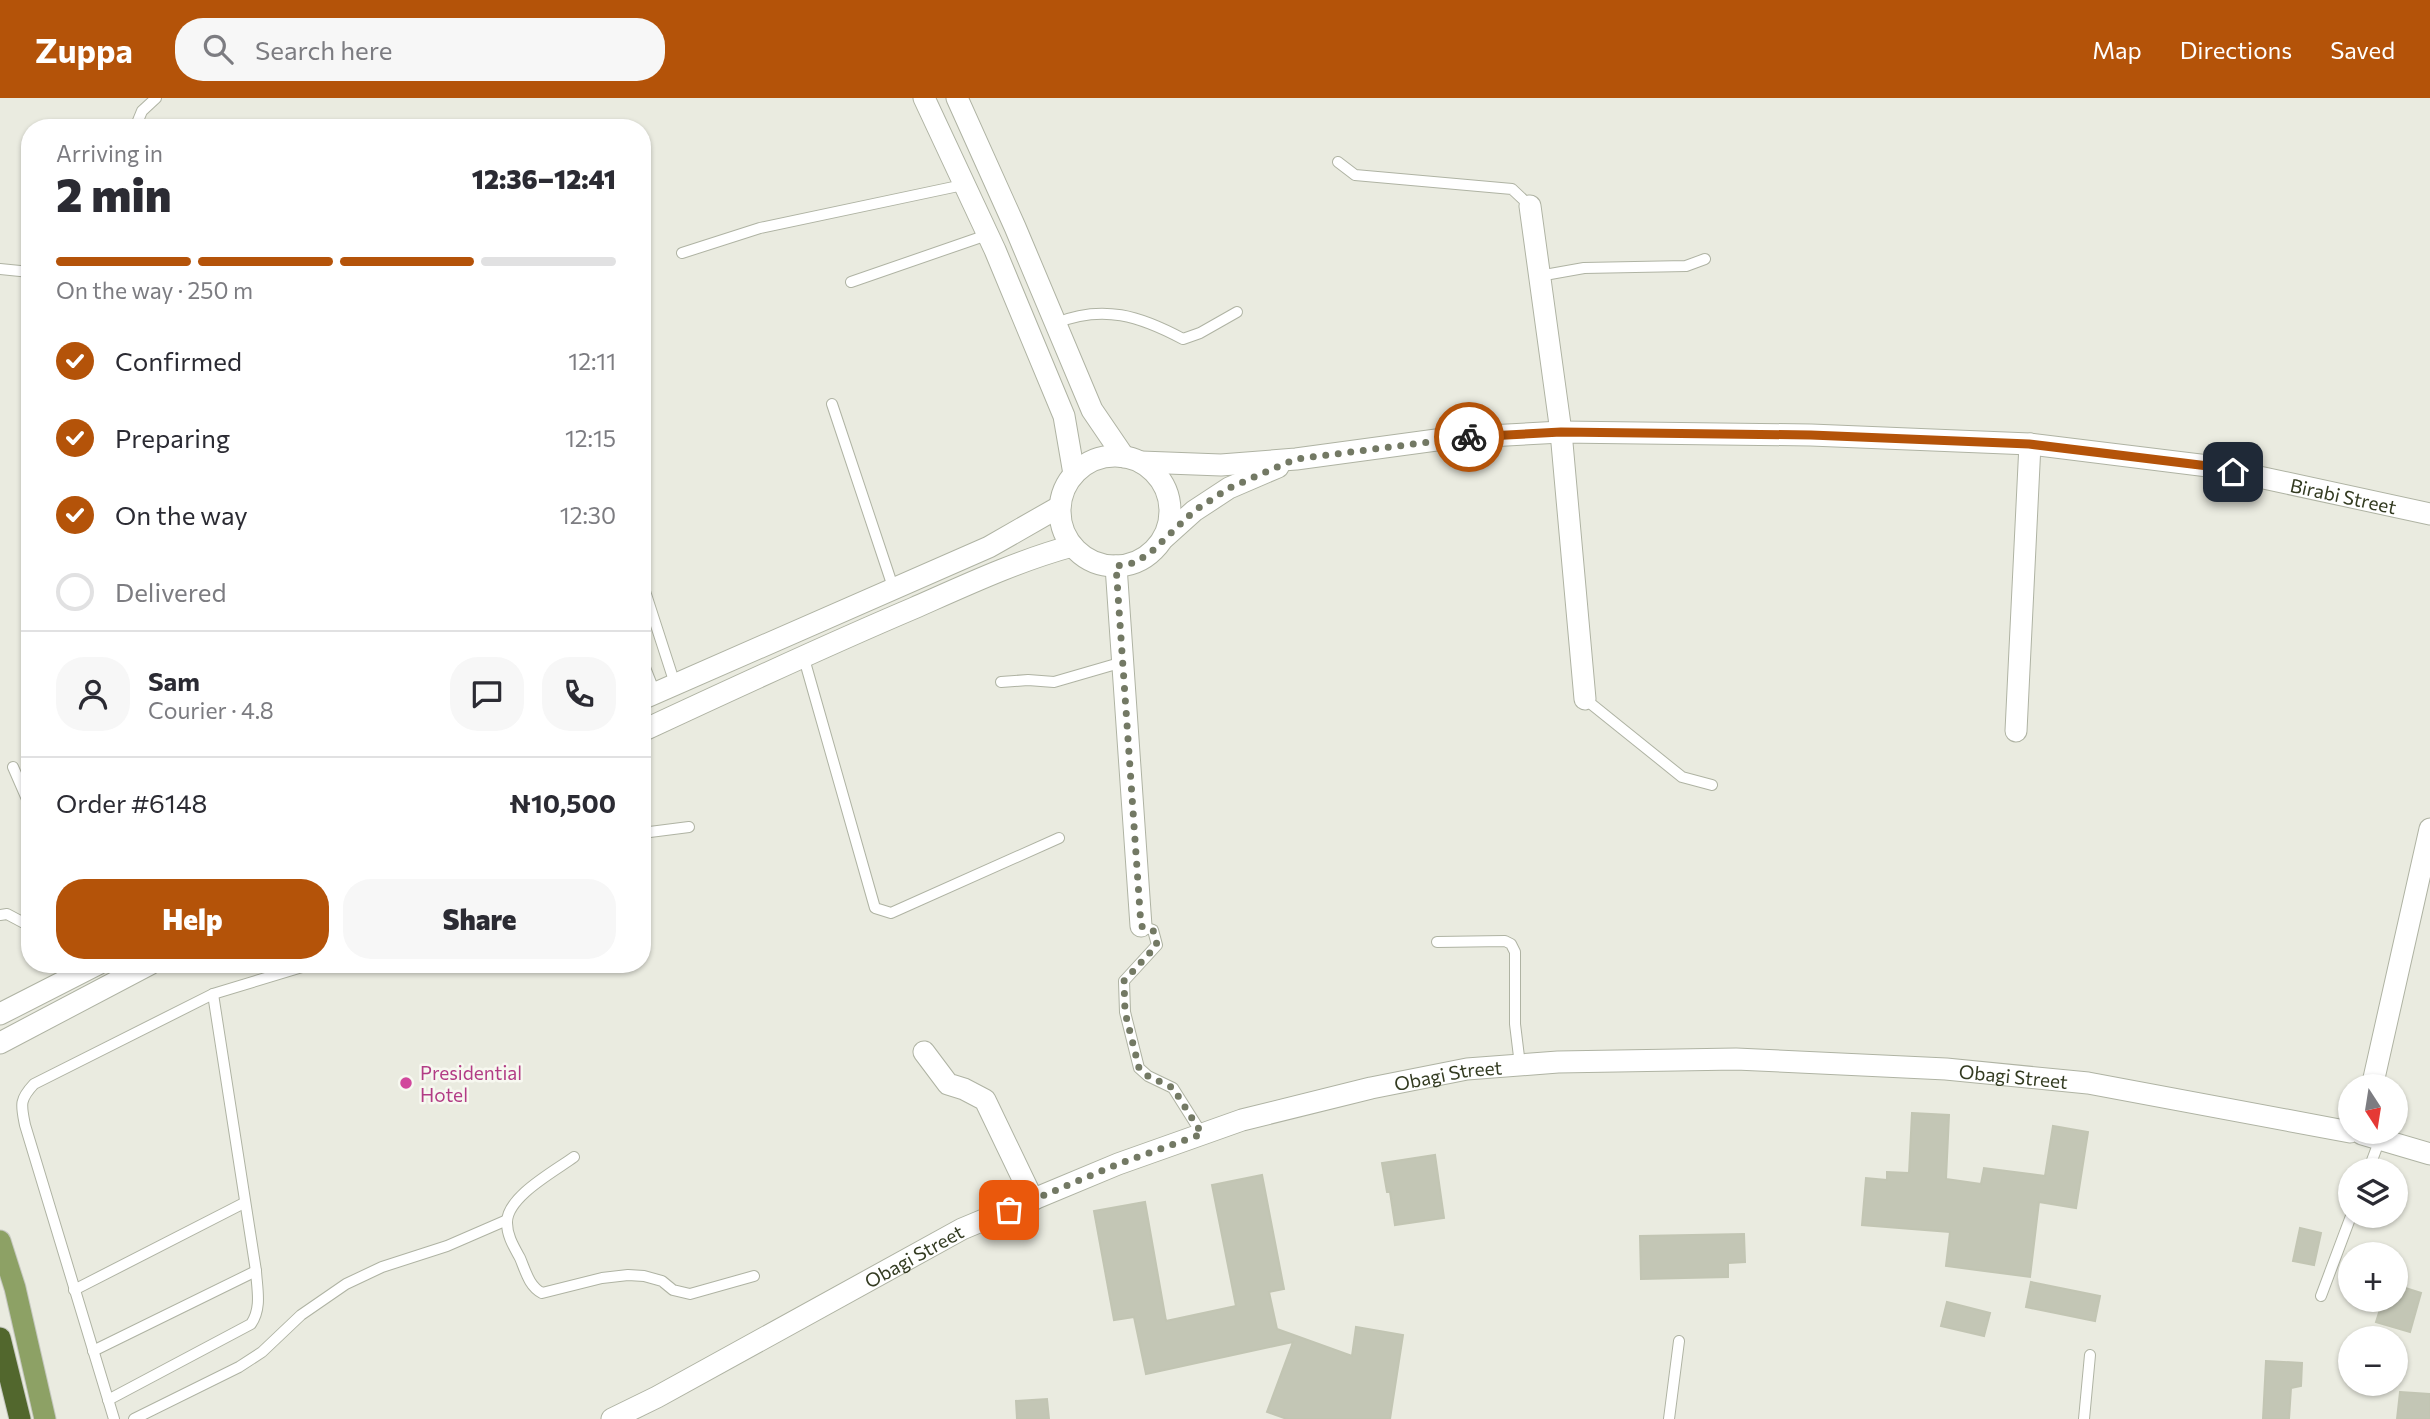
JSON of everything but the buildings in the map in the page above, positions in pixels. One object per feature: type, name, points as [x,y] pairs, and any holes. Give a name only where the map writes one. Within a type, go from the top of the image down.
[{"type":"highway","points":[[2,1344],[20,1419]]},
{"type":"highway","points":[[2,1344],[28,1419]]},
{"type":"main road","points":[[0,1241],[15,1288],[45,1419]]},
{"type":"street","points":[[924,98],[987,234],[1064,416],[1074,474]]},
{"type":"street","points":[[957,98],[1093,410],[1133,459],[1156,474],[1166,489],[1170,507],[1168,524],[1161,541]]},
{"type":"street","points":[[1530,206],[1561,432],[1585,699]]},
{"type":"street","name":"Birabi Street","points":[[1296,459],[1451,438],[1561,432],[1811,435],[2029,444],[2208,466],[2430,514]]},
{"type":"street","points":[[2016,731],[2029,444]]},
{"type":"street","points":[[1106,457],[1221,465],[1296,459],[1229,488],[1194,511],[1149,554],[1133,563],[1116,566],[1092,561],[1072,546],[1060,521],[1059,507],[1064,489],[1074,474],[1088,463],[1106,457]]},
{"type":"street","points":[[651,695],[989,547],[1059,507]]},
{"type":"street","points":[[651,728],[803,655],[1024,561],[1072,546]]},
{"type":"street","points":[[1116,566],[1141,926]]},
{"type":"street","points":[[2375,1074],[2430,830]]},
{"type":"street","points":[[0,1014],[80,973]]},
{"type":"street","points":[[0,1044],[133,973]]},
{"type":"street","points":[[924,1052],[948,1084],[964,1088],[985,1100],[1033,1200]]},
{"type":"street","name":"Obagi Street","points":[[619,1417],[962,1229],[1118,1164],[1242,1120],[1371,1088],[1467,1069],[1558,1062],[1736,1059],[1946,1069],[2088,1083],[2338,1130]]},
{"type":"street","name":"Obagi Street","points":[[2396,1144],[2430,1154]]},
{"type":"lane","points":[[139,119],[142,111],[156,98]]},
{"type":"lane","points":[[1338,162],[1355,175],[1513,188],[1530,206]]},
{"type":"lane","points":[[682,253],[760,228],[963,184]]},
{"type":"lane","points":[[851,282],[987,234]]},
{"type":"lane","points":[[1539,276],[1608,266],[1686,266],[1705,259]]},
{"type":"lane","points":[[0,269],[21,271]]},
{"type":"lane","points":[[1056,323],[1075,315],[1097,312],[1137,318],[1183,339],[1200,333],[1237,312]]},
{"type":"lane","points":[[832,404],[894,590]]},
{"type":"lane","points":[[651,609],[676,684]]},
{"type":"lane","points":[[803,655],[875,908],[891,913],[1059,838]]},
{"type":"lane","points":[[1001,682],[1054,682],[1123,662]]},
{"type":"lane","points":[[1585,699],[1682,777],[1712,785]]},
{"type":"lane","points":[[12,767],[21,786]]},
{"type":"lane","points":[[651,832],[689,827]]},
{"type":"lane","points":[[0,915],[7,914],[21,921]]},
{"type":"lane","points":[[1141,926],[1153,930],[1157,945],[1124,981],[1125,1012],[1139,1068],[1148,1076],[1173,1088],[1202,1134]]},
{"type":"lane","points":[[1437,942],[1505,941],[1511,944],[1515,952],[1515,1024],[1520,1065]]},
{"type":"lane","points":[[114,1419],[25,1125],[21,1107],[25,1094],[34,1084],[213,994],[282,973]]},
{"type":"lane","points":[[108,1400],[251,1324],[257,1316],[259,1303],[256,1271],[213,994]]},
{"type":"lane","points":[[574,1157],[521,1195],[509,1209],[508,1234],[533,1288],[542,1293],[602,1278],[628,1275],[663,1281],[673,1290],[690,1294],[754,1276]]},
{"type":"lane","points":[[74,1290],[244,1203]]},
{"type":"lane","points":[[134,1419],[239,1367],[262,1352],[301,1315],[346,1284],[382,1267],[447,1246],[507,1220]]},
{"type":"lane","points":[[2320,1296],[2346,1228]]},
{"type":"lane","points":[[93,1351],[256,1271]]},
{"type":"lane","points":[[1669,1419],[1679,1341]]},
{"type":"lane","points":[[2084,1419],[2090,1355]]},
{"type":"way so far","points":[[1009,1210],[1118,1164],[1202,1134],[1173,1088],[1148,1076],[1139,1068],[1125,1012],[1124,981],[1157,945],[1153,930],[1141,926],[1116,566],[1133,563],[1149,554],[1194,511],[1229,488],[1296,459],[1469,437]]},
{"type":"place","name":"Presidential Hotel","points":[[406,1083]]},
{"type":"route","points":[[1469,437],[1588,432],[1811,435],[2029,444],[2208,466],[2233,472]]}]
